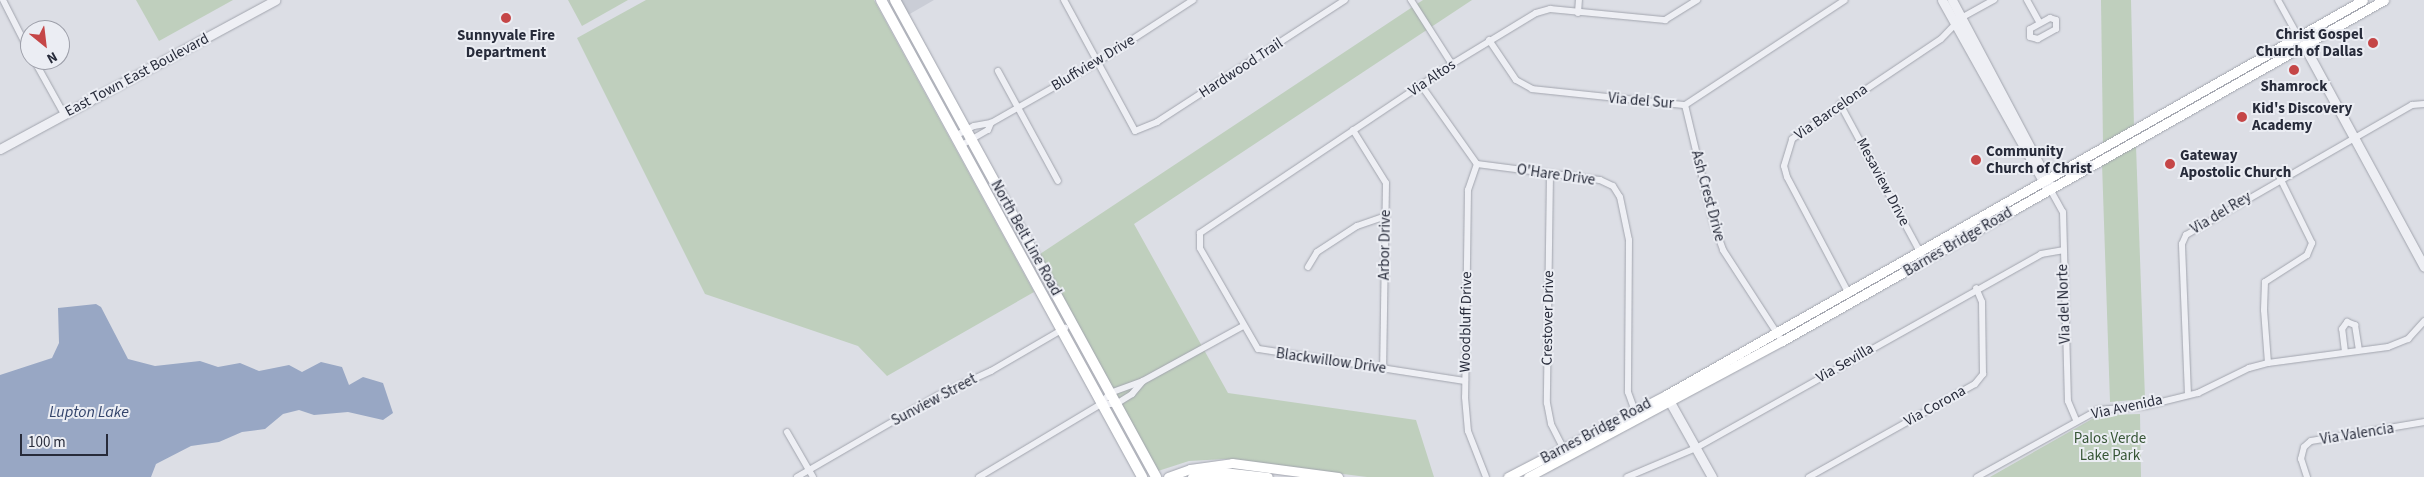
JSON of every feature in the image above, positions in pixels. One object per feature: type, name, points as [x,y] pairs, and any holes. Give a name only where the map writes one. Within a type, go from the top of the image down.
[{"type":"main road","name":"North Belt Line Road","points":[[881,0],[1142,477]]},
{"type":"main road","name":"Barnes Bridge Road","points":[[1508,477],[1565,453],[1782,341],[2215,96],[2302,42],[2363,0]]},
{"type":"main road","name":"Barnes Bridge Road","points":[[1668,399],[1776,333],[2211,87],[2384,0]]},
{"type":"main road","name":"North Belt Line Road","points":[[897,3],[1156,477]]},
{"type":"main road","points":[[888,13],[897,3]]},
{"type":"main road","points":[[2211,87],[2215,96]]},
{"type":"main road","points":[[992,204],[1004,197]]},
{"type":"main road","name":"Barnes Bridge Road","points":[[1528,477],[1565,453]]},
{"type":"main road","points":[[1168,477],[1190,469],[1232,463],[1338,477]]},
{"type":"main road","points":[[1192,477],[1223,472],[1268,477]]},
{"type":"street","points":[[3,0],[20,33]]},
{"type":"street","name":"East Town East Boulevard","points":[[0,149],[275,0]]},
{"type":"street","points":[[1064,0],[1096,63]]},
{"type":"street","name":"Bluffview Drive","points":[[955,136],[967,130],[991,123],[1096,63],[1193,0]]},
{"type":"street","name":"Hardwood Trail","points":[[1096,63],[1135,131],[1157,122],[1345,0]]},
{"type":"street","points":[[1411,0],[1452,64]]},
{"type":"street","points":[[1578,13],[1579,0]]},
{"type":"street","name":"Via Altos","points":[[1198,244],[1204,228],[1452,64],[1536,13],[1550,10],[1665,20],[1697,0]]},
{"type":"street","name":"Via del Sur","points":[[1490,40],[1516,80],[1532,89],[1686,104],[1845,0]]},
{"type":"street","name":"Via del Norte","points":[[1942,0],[1958,21],[2062,212],[2068,401],[2076,420]]},
{"type":"street","name":"Via del Norte","points":[[1952,0],[1958,21]]},
{"type":"street","name":"Via Barcelona","points":[[1853,301],[1784,166],[1792,139],[1840,104],[1940,39],[1958,21],[1994,0]]},
{"type":"street","points":[[2027,0],[2040,23]]},
{"type":"street","points":[[2278,0],[2424,267]]},
{"type":"street","points":[[40,70],[64,114]]},
{"type":"street","points":[[998,72],[1058,181]]},
{"type":"street","points":[[1421,85],[1477,164]]},
{"type":"street","name":"Ash Crest Drive","points":[[1686,104],[1713,222],[1723,250],[1782,341]]},
{"type":"street","name":"Mesaview Drive","points":[[1840,104],[1925,261]]},
{"type":"street","name":"Via del Rey","points":[[2188,394],[2182,244],[2186,235],[2280,178],[2412,104],[2424,104]]},
{"type":"street","name":"Bluffview Drive","points":[[960,146],[988,130],[991,123]]},
{"type":"street","name":"Arbor Drive","points":[[1353,130],[1386,183],[1383,369]]},
{"type":"street","name":"O'Hare Drive","points":[[1477,164],[1600,180],[1613,186],[1620,197],[1629,240],[1628,392],[1637,415]]},
{"type":"street","name":"Woodbluff Drive","points":[[1477,164],[1468,190],[1465,382],[1468,431],[1486,477]]},
{"type":"street","name":"Crestover Drive","points":[[1550,174],[1546,392],[1551,424],[1565,453]]},
{"type":"street","points":[[2268,363],[2264,310],[2266,282],[2307,255],[2312,242],[2280,178]]},
{"type":"street","points":[[1308,267],[1317,252],[1371,219],[1386,216]]},
{"type":"street","name":"Blackwillow Drive","points":[[1198,244],[1243,326],[1258,349],[1265,352],[1465,382]]},
{"type":"street","name":"Via Sevilla","points":[[1627,477],[1696,448],[1976,288],[2041,254],[2063,250]]},
{"type":"street","name":"Via Corona","points":[[1808,477],[1975,384],[1983,374],[1982,302],[1976,288]]},
{"type":"street","name":"Via Avenida","points":[[1977,477],[2076,420],[2098,410],[2145,406],[2188,394],[2268,363],[2388,347],[2408,339],[2424,321]]},
{"type":"street","points":[[2345,352],[2342,329],[2347,322],[2355,326],[2359,350]]},
{"type":"street","name":"Sunview Street","points":[[797,477],[937,396],[991,371],[1073,325]]},
{"type":"street","points":[[979,477],[1101,404],[1110,393],[1143,381],[1243,326]]},
{"type":"street","points":[[1101,404],[1116,404],[1132,394],[1143,381]]},
{"type":"street","points":[[1668,399],[1712,477]]},
{"type":"street","name":"Via Valencia","points":[[2307,477],[2300,459],[2304,447],[2319,439],[2424,422]]},
{"type":"street","points":[[787,432],[814,477]]},
{"type":"shaded area","points":[[900,0],[934,0],[908,15]]},
{"type":"green space","points":[[136,0],[233,0],[159,41]]},
{"type":"green space","points":[[568,0],[628,0],[582,26]]},
{"type":"green space","points":[[646,0],[874,0],[1034,292],[887,376],[858,346],[705,294],[577,38]]},
{"type":"green space","points":[[1423,0],[1472,0],[1134,224],[1228,393],[1416,420],[1434,477],[1367,477],[1225,459],[1189,461],[1158,471],[1040,254]]},
{"type":"green space","points":[[2101,0],[2131,0],[2134,127],[2103,144]]},
{"type":"green space","points":[[2136,146],[2145,399],[2110,402],[2102,163]]},
{"type":"green space","name":"Palos Verde Lake Park","points":[[2140,414],[2141,477],[1990,477],[2092,419],[2107,415]]},
{"type":"water","name":"Lupton Lake","points":[[96,304],[101,307],[128,359],[155,366],[200,361],[218,367],[240,363],[259,371],[289,365],[302,372],[321,362],[342,367],[349,385],[363,377],[383,383],[393,413],[383,420],[348,412],[314,415],[299,410],[283,414],[265,429],[242,432],[219,442],[191,446],[156,464],[151,477],[0,477],[0,375],[52,358],[59,343],[58,308]]},
{"type":"place","name":"Sunnyvale Fire Department","points":[[506,18]]},
{"type":"place","name":"Christ Gospel Church of Dallas","points":[[2373,43]]},
{"type":"place","name":"Shamrock","points":[[2294,70]]},
{"type":"place","name":"Kid's Discovery Academy","points":[[2242,117]]},
{"type":"place","name":"Community Church of Christ","points":[[1976,160]]},
{"type":"place","name":"Gateway Apostolic Church","points":[[2170,164]]}]
